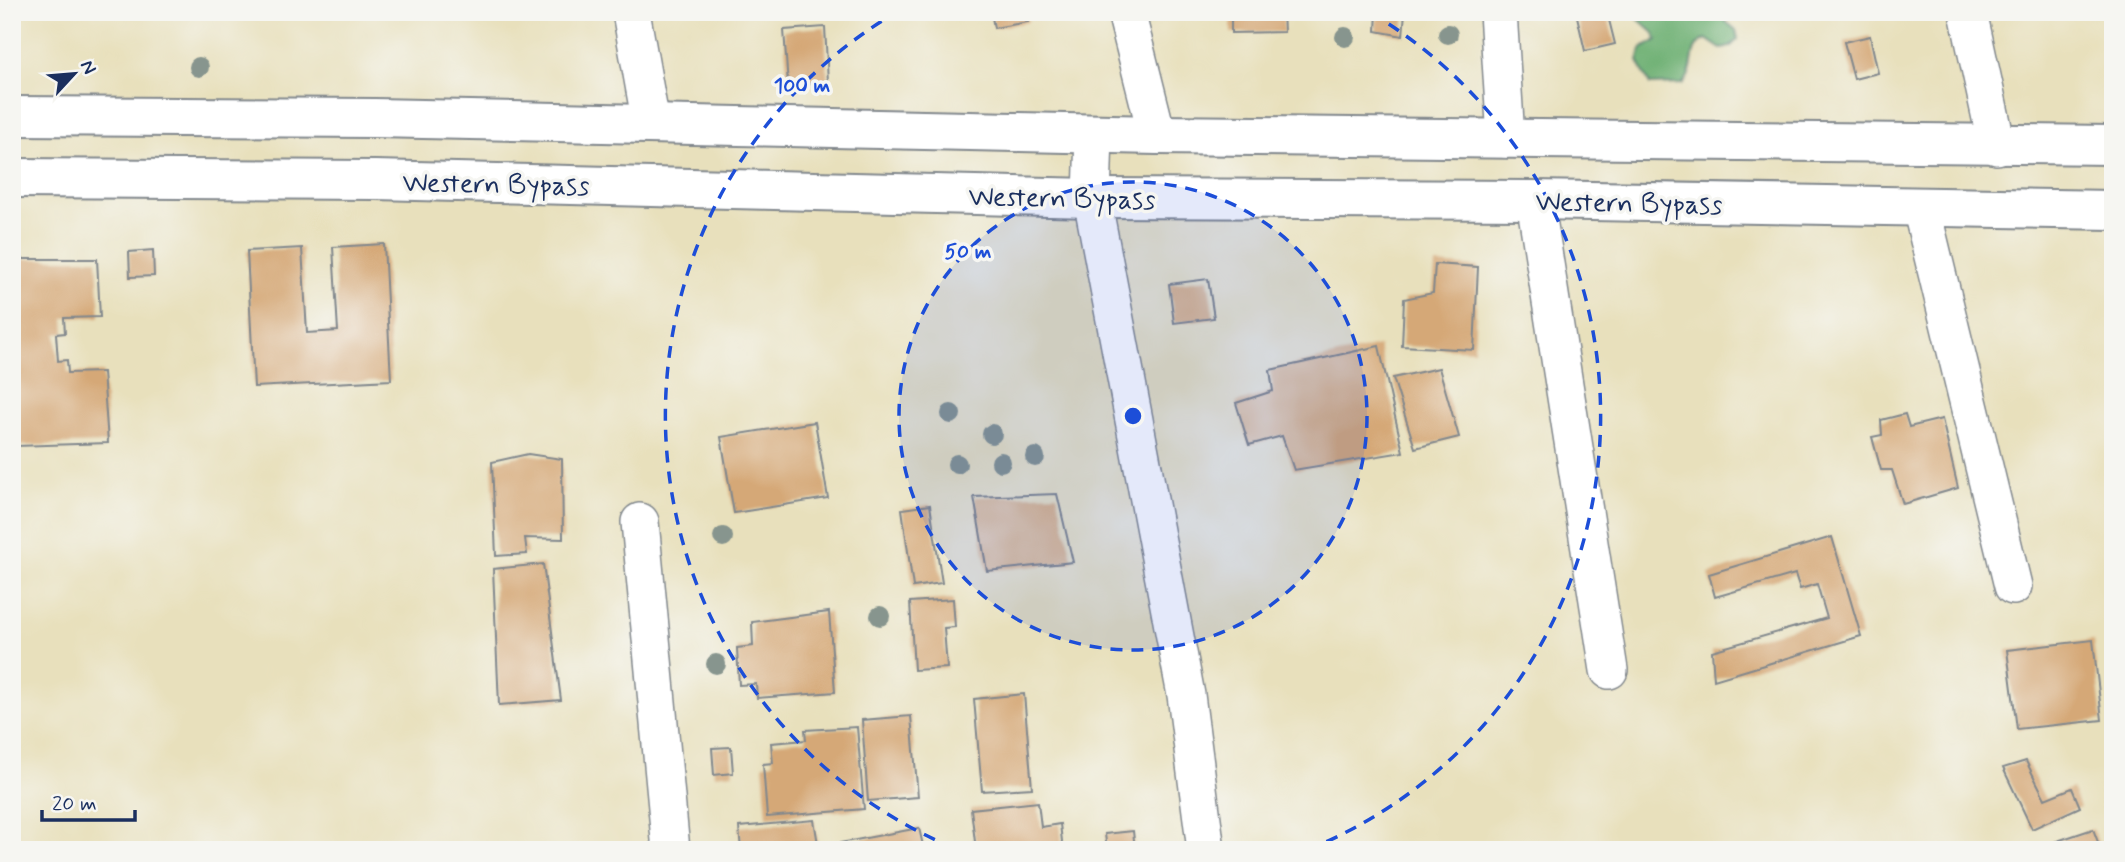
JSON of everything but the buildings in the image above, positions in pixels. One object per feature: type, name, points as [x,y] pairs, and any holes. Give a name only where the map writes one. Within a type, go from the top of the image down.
[{"type":"main road","points":[[12,116],[389,118],[1157,135],[1997,146],[2113,145]]},
{"type":"main road","name":"Western Bypass","points":[[12,178],[375,180],[1092,198],[1535,200],[2113,209]]},
{"type":"street","points":[[631,12],[651,124]]},
{"type":"street","points":[[1126,12],[1157,135]]},
{"type":"street","points":[[1498,12],[1506,139]]},
{"type":"street","points":[[1968,12],[1997,146]]},
{"type":"street","points":[[1094,134],[1092,198],[1186,695],[1206,850]]},
{"type":"street","points":[[1535,200],[1609,670]]},
{"type":"street","points":[[1921,207],[2013,586]]},
{"type":"street","points":[[640,522],[671,850]]},
{"type":"green space","points":[[1638,12],[1725,12],[1725,21],[1736,30],[1738,39],[1730,47],[1721,49],[1706,39],[1697,46],[1689,75],[1682,84],[1650,85],[1638,61],[1641,49],[1657,40],[1654,33],[1636,17]]}]
